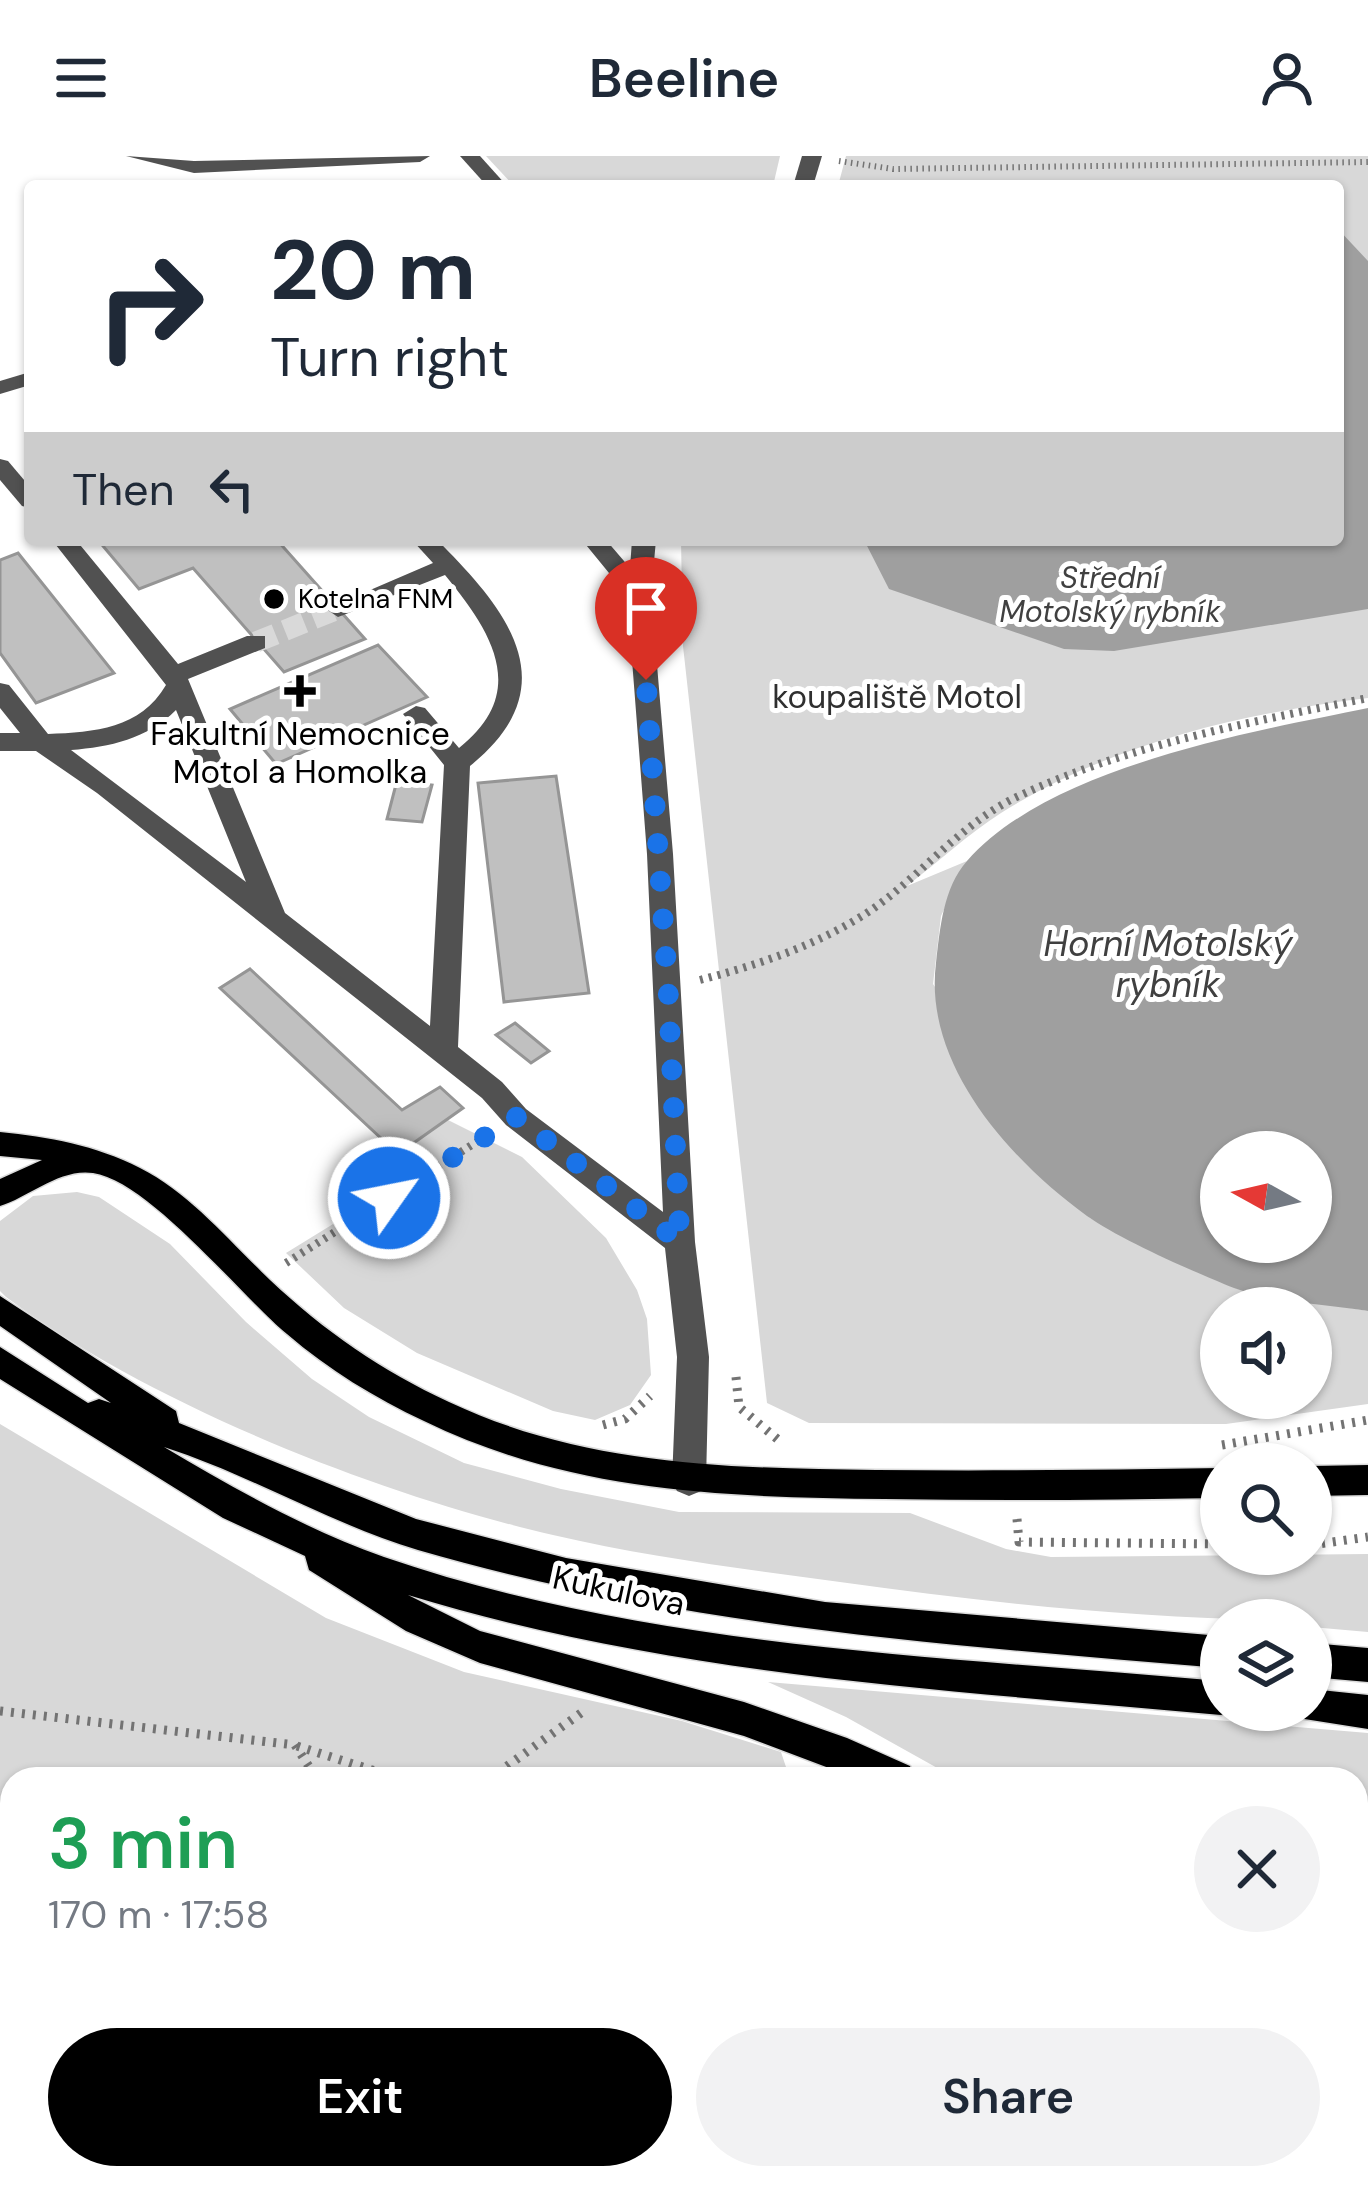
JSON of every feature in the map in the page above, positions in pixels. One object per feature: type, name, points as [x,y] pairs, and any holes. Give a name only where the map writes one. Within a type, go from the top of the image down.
[{"type":"main road","points":[[0,1144],[96,1160],[162,1194],[294,1322],[356,1368],[417,1403],[495,1438],[590,1463],[688,1481],[1014,1487],[1200,1483]]},
{"type":"main road","points":[[0,1195],[34,1174],[96,1160]]},
{"type":"main road","points":[[0,1309],[71,1362],[200,1444]]},
{"type":"main road","name":"Kukulova","points":[[0,1361],[48,1397],[271,1526],[420,1583],[564,1620],[683,1643],[1200,1696]]},
{"type":"main road","name":"Kukulova","points":[[48,1397],[200,1444],[412,1533],[566,1574],[825,1618],[1200,1650]]},
{"type":"main road","points":[[1332,1481],[1368,1480]]},
{"type":"main road","points":[[271,1526],[387,1603],[477,1647],[790,1730],[871,1767]]},
{"type":"main road","points":[[1332,1662],[1368,1665]]},
{"type":"main road","points":[[1332,1708],[1368,1712]]},
{"type":"street","points":[[136,156],[194,167],[420,156]]},
{"type":"street","points":[[470,156],[492,180]]},
{"type":"street","points":[[0,466],[24,494]]},
{"type":"street","points":[[69,546],[176,680],[276,921]]},
{"type":"street","points":[[430,546],[487,609],[506,645],[513,675],[497,731],[457,763]]},
{"type":"street","points":[[599,546],[639,594]]},
{"type":"street","points":[[643,546],[639,594],[660,854],[680,1242],[693,1357],[688,1481]]},
{"type":"street","points":[[338,609],[448,565]]},
{"type":"street","points":[[0,742],[101,739],[136,728],[160,715],[176,680],[256,642]]},
{"type":"street","points":[[0,691],[40,741],[492,1090],[516,1117],[680,1242]]},
{"type":"street","points":[[416,714],[457,763],[442,1052]]},
{"type":"path","points":[[826,156],[893,170],[1368,162]]},
{"type":"path","points":[[699,980],[769,962],[864,915],[937,853],[1018,796],[1175,738],[1368,698]]},
{"type":"path","points":[[284,1264],[516,1117]]},
{"type":"path","points":[[275,1254],[294,1273]]},
{"type":"path","points":[[597,1427],[625,1419],[648,1403],[662,1360],[733,1356],[739,1407],[765,1432],[789,1445]]},
{"type":"path","points":[[1224,1443],[1368,1420]]},
{"type":"path","points":[[1332,1542],[1368,1537]]},
{"type":"path","points":[[505,1767],[585,1709]]},
{"type":"path","points":[[0,1712],[295,1745],[363,1767]]},
{"type":"path","points":[[295,1745],[309,1767]]},
{"type":"green space","points":[[486,156],[780,156],[774,180],[508,180]]},
{"type":"green space","name":"koupaliště Motol","points":[[846,156],[1368,156],[1368,698],[1225,723],[1087,768],[1001,813],[907,886],[967,861],[941,916],[933,984],[1090,1218],[1234,1287],[1200,1287],[1200,1419],[1262,1419],[1226,1424],[809,1423],[767,1403],[683,646],[681,546],[1344,546],[1344,180],[840,180]]},
{"type":"green space","points":[[448,1120],[522,1157],[606,1238],[637,1290],[647,1319],[651,1375],[630,1405],[595,1420],[553,1411],[417,1353],[344,1308],[286,1253],[416,1173],[398,1154]]},
{"type":"green space","points":[[77,1192],[99,1197],[170,1244],[246,1322],[312,1379],[369,1417],[464,1463],[561,1489],[679,1512],[910,1513],[1006,1549],[1051,1557],[1200,1556],[1200,1575],[1332,1575],[1332,1554],[1368,1554],[1368,1632],[1332,1629],[1332,1599],[1200,1599],[1200,1617],[1016,1604],[624,1550],[485,1518],[414,1496],[196,1409],[127,1374],[6,1297],[0,1291],[0,1221],[33,1196]]},
{"type":"green space","points":[[1332,1305],[1368,1311],[1368,1404],[1332,1409]]},
{"type":"green space","points":[[0,1424],[326,1618],[464,1672],[682,1721],[781,1752],[786,1767],[0,1767]]},
{"type":"green space","points":[[768,1682],[1200,1719],[1200,1731],[1368,1733],[1368,1767],[936,1767],[846,1717]]},
{"type":"water","name":"Střední Motolský rybník","points":[[1344,235],[1368,261],[1368,609],[1114,651],[1064,649],[889,589],[867,546],[1344,546]]},
{"type":"water","name":"Horní Motolský rybník","points":[[1368,708],[1368,1311],[1332,1306],[1332,1287],[1232,1287],[1101,1225],[1058,1194],[1002,1139],[958,1073],[943,1038],[936,1001],[939,937],[953,884],[967,861],[1003,828],[1048,801],[1154,758]]},
{"type":"building","name":"Kotelna FNM","points":[[103,546],[282,546],[365,639],[284,672],[193,568],[139,589]]},
{"type":"building","points":[[18,553],[114,673],[36,703],[0,653],[0,560]]},
{"type":"building","points":[[378,645],[427,697],[276,764],[230,709]]},
{"type":"building","points":[[400,769],[426,771],[423,784],[432,785],[422,822],[387,819]]},
{"type":"building","points":[[556,776],[589,993],[504,1002],[478,783]]},
{"type":"building","points":[[250,969],[402,1110],[440,1087],[463,1108],[398,1154],[220,988]]},
{"type":"building","points":[[515,1023],[549,1051],[531,1063],[496,1035]]},
{"type":"tunnel","points":[[256,642],[338,609]]},
{"type":"place","name":"Kotelna FNM","points":[[274,599]]},
{"type":"place","name":"Fakultní Nemocnice Motol a Homolka","points":[[300,691]]},
{"type":"route","points":[[389,1198],[516,1117],[680,1242],[646,680]]}]
